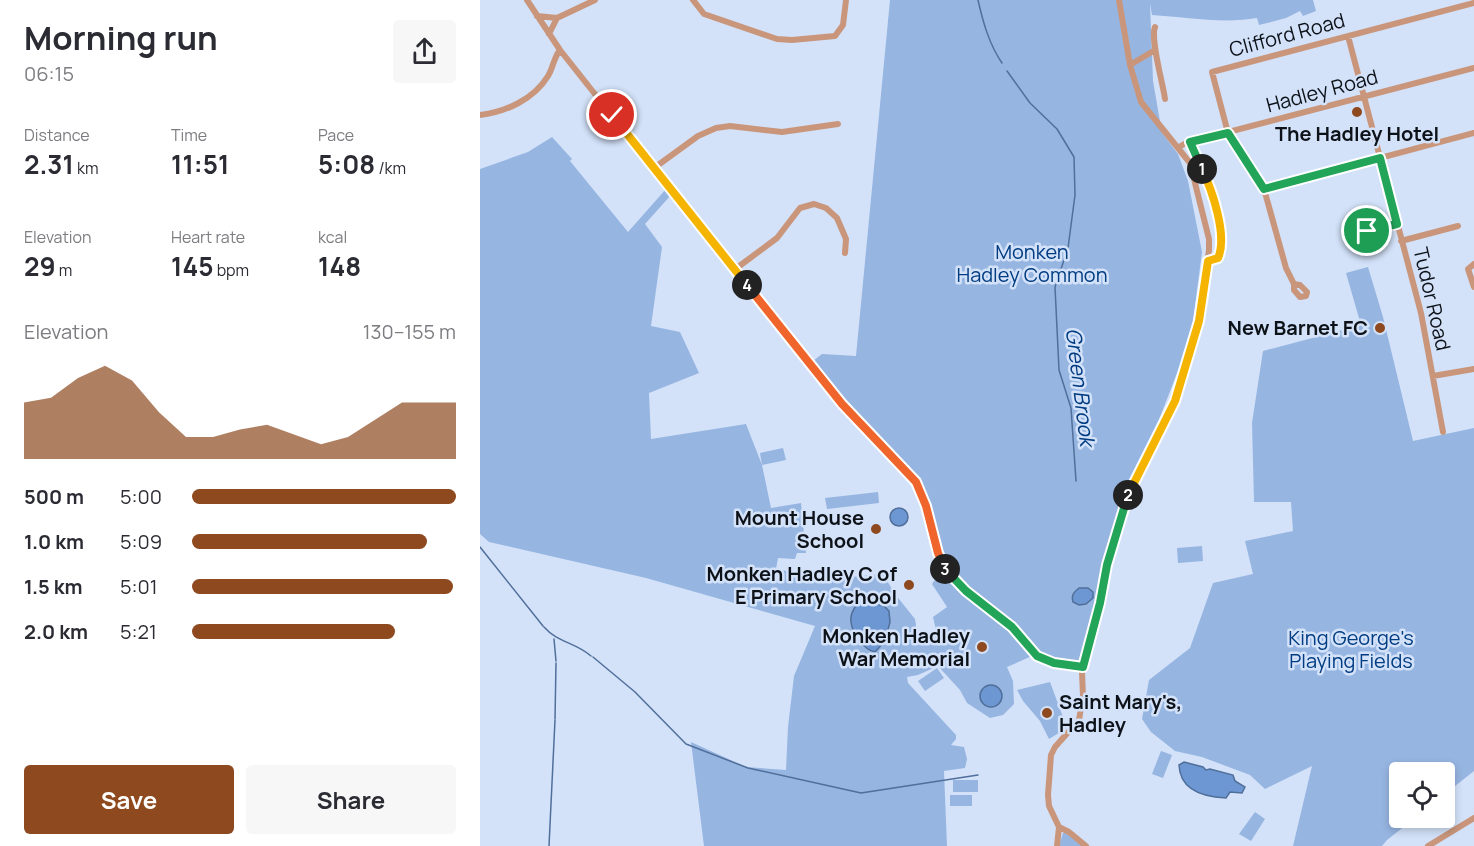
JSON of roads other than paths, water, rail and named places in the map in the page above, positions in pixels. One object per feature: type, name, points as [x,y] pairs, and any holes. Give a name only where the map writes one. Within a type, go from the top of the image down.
[{"type":"street","points":[[527,0],[560,50],[836,398],[916,482],[942,562],[953,579],[1012,627],[1037,656],[1054,663],[1083,667]]},
{"type":"street","points":[[537,16],[557,18],[595,0]]},
{"type":"street","points":[[693,0],[704,14],[784,40],[834,36],[843,25],[846,0]]},
{"type":"street","points":[[1057,846],[1059,827],[1048,801],[1050,766],[1055,747],[1078,720],[1083,696],[1083,667],[1100,603],[1107,565],[1128,495],[1178,391],[1199,321],[1208,261],[1209,239],[1190,163],[1141,102],[1130,65],[1119,0]]},
{"type":"street","name":"Clifford Road","points":[[1228,133],[1212,72],[1474,3]]},
{"type":"street","points":[[549,34],[557,18]]},
{"type":"street","points":[[1155,27],[1153,29],[1155,50],[1165,99]]},
{"type":"street","name":"Tudor Road","points":[[1348,36],[1421,313],[1443,432]]},
{"type":"street","points":[[480,115],[502,111],[532,94],[547,77],[560,50]]},
{"type":"street","points":[[1130,65],[1155,50]]},
{"type":"street","name":"Hadley Road","points":[[1179,147],[1190,142],[1474,68]]},
{"type":"street","points":[[654,168],[698,136],[716,128],[730,126],[782,132],[838,124]]},
{"type":"street","points":[[1228,133],[1264,189],[1286,268],[1294,284]]},
{"type":"street","points":[[1264,189],[1474,133]]},
{"type":"street","points":[[1190,142],[1213,198],[1220,231],[1221,251],[1218,258],[1208,261]]},
{"type":"street","points":[[734,270],[777,238],[800,208],[813,204],[825,208],[837,218],[846,239],[845,253]]},
{"type":"street","points":[[1361,248],[1361,232],[1397,224]]},
{"type":"street","points":[[1401,241],[1454,230]]},
{"type":"street","points":[[1474,264],[1468,269],[1474,287]]},
{"type":"street","points":[[1433,376],[1474,369]]},
{"type":"street","points":[[1428,846],[1460,824],[1474,818]]},
{"type":"street","points":[[1059,827],[1065,829],[1086,846]]},
{"type":"waterway","name":"Green Brook","points":[[978,0],[987,33],[1002,63]]},
{"type":"waterway","name":"Green Brook","points":[[1007,71],[1030,103],[1057,129],[1074,157],[1075,195],[1068,248],[1055,287],[1059,370],[1071,408],[1076,481]]},
{"type":"waterway","points":[[480,547],[543,626]]},
{"type":"waterway","points":[[544,627],[555,636],[591,656]]},
{"type":"waterway","points":[[554,639],[556,661]]},
{"type":"waterway","points":[[593,657],[635,692],[686,744],[748,768],[861,793],[978,775]]},
{"type":"waterway","points":[[555,719],[556,663]]},
{"type":"waterway","points":[[549,846],[555,720]]},
{"type":"place","name":"The Hadley Hotel","points":[[1357,112]]},
{"type":"place","name":"New Barnet FC","points":[[1380,328]]},
{"type":"place","name":"Mount House School","points":[[876,529]]},
{"type":"place","name":"Monken Hadley C of E Primary School","points":[[909,585]]},
{"type":"place","name":"Monken Hadley War Memorial","points":[[982,647]]},
{"type":"place","name":"Saint Mary's, Hadley","points":[[1047,713]]},
{"type":"park label","name":"Monken Hadley Common","points":[[1032,264]]},
{"type":"park label","name":"King George's Playing Fields","points":[[1351,650]]}]
